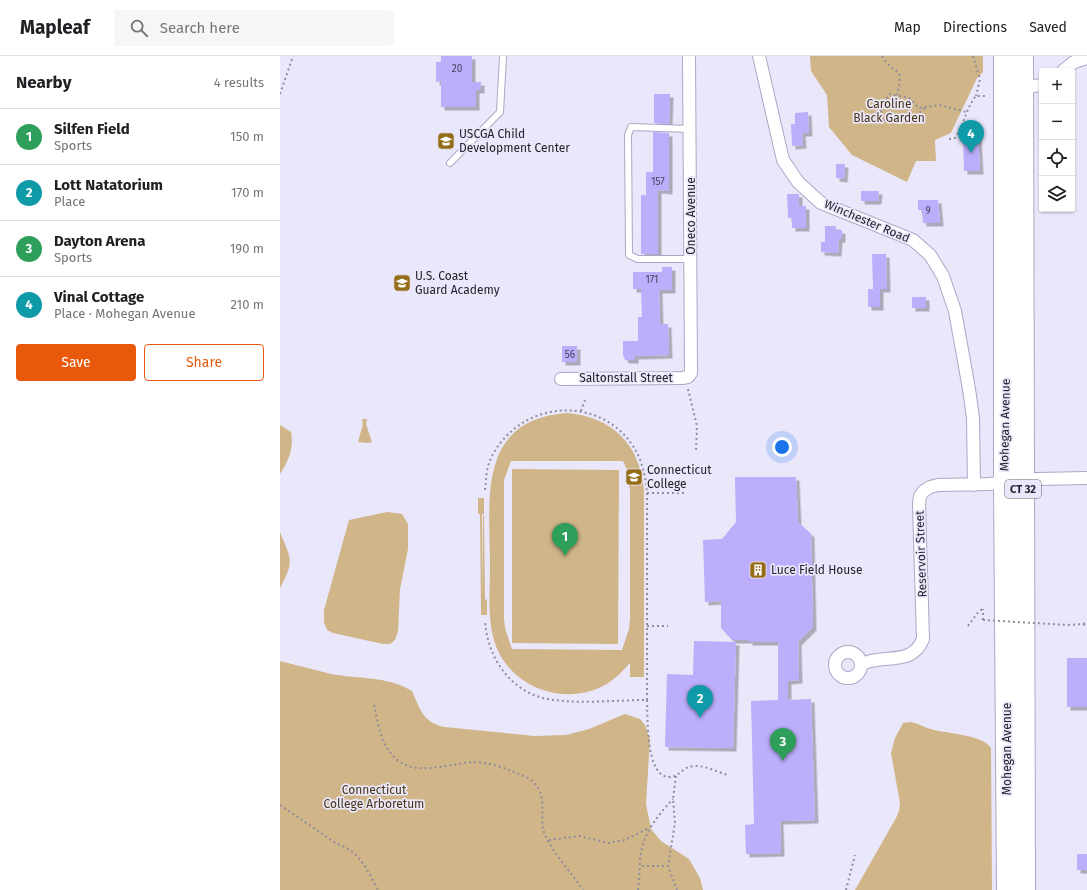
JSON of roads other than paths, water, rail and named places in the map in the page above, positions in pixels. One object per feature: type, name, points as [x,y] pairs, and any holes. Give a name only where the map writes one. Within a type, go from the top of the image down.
[{"type":"highway","name":"Mohegan Avenue","points":[[1006,56],[1014,89],[1014,482],[1008,890]]},
{"type":"highway","name":"Mohegan Avenue","points":[[1014,89],[1022,56]]},
{"type":"highway","name":"Mohegan Avenue","points":[[1014,482],[1024,890]]},
{"type":"street","name":"Oneco Avenue","points":[[687,376],[692,370],[690,56]]},
{"type":"street","name":"Winchester Road","points":[[760,56],[783,160],[798,182],[821,203],[913,240],[930,254],[944,276],[955,311],[969,389],[973,418],[974,485]]},
{"type":"street","points":[[1067,68],[1074,62],[1087,58]]},
{"type":"street","name":"Saltonstall Street","points":[[561,379],[687,376]]},
{"type":"street","name":"Reservoir Street","points":[[861,664],[875,660],[908,656],[919,646],[923,634],[919,504],[920,496],[926,489],[933,486],[1087,478]]},
{"type":"lane","points":[[450,163],[500,112],[503,56]]},
{"type":"lane","points":[[690,129],[631,127],[628,135],[629,255],[638,259],[691,259]]},
{"type":"place","name":"USCGA Child Development Center","points":[[446,141]]},
{"type":"place","name":"Vinal Cottage","points":[[971,153]]},
{"type":"place","name":"U.S. Coast Guard Academy","points":[[402,283]]},
{"type":"place","name":"Connecticut College","points":[[634,477]]},
{"type":"place","name":"Silfen Field","points":[[565,556]]},
{"type":"place","name":"Luce Field House","points":[[758,570]]},
{"type":"place","name":"Lott Natatorium","points":[[700,718]]},
{"type":"place","name":"Dayton Arena","points":[[783,761]]},
{"type":"park label","name":"Caroline Black Garden","points":[[889,111]]},
{"type":"park label","name":"Connecticut College Arboretum","points":[[374,797]]}]
